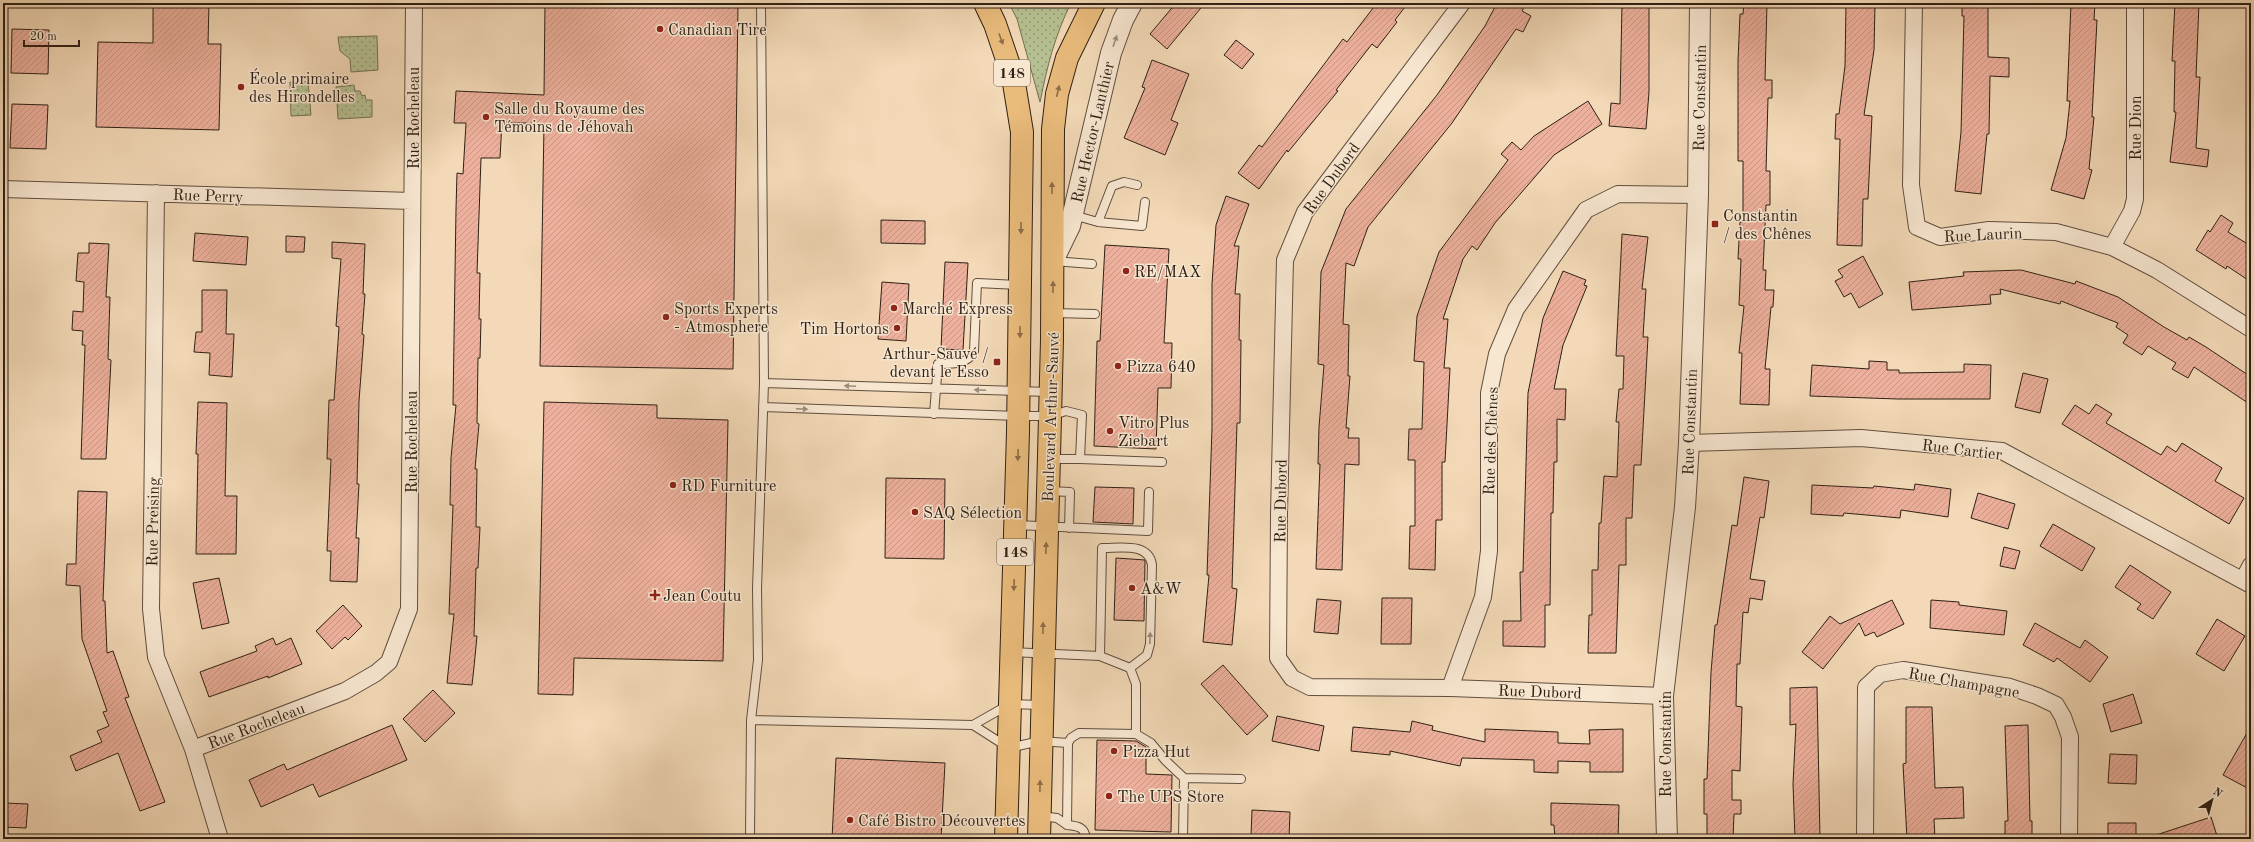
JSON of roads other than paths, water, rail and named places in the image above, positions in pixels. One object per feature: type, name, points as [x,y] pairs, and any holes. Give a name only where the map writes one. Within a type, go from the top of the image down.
[{"type":"main road","name":"Boulevard Arthur-Sauvé","points":[[985,3],[1007,57],[1013,78],[1020,117],[1021,285],[1019,416],[1006,839]]},
{"type":"main road","name":"Boulevard Arthur-Sauvé","points":[[1039,839],[1042,654],[1049,460],[1058,414],[1051,392],[1053,262],[1062,214],[1053,129],[1057,94],[1067,58],[1094,3]]},
{"type":"street","name":"Rue Rocheleau","points":[[193,749],[345,691],[376,673],[389,662],[409,609],[414,3]]},
{"type":"street","name":"Rue Hector-Lanthier","points":[[1062,214],[1111,53],[1121,25],[1132,3]]},
{"type":"street","name":"Rue Dubord","points":[[1462,3],[1305,212],[1285,260],[1279,514],[1278,658],[1292,678],[1310,687],[1450,688],[1663,696]]},
{"type":"street","name":"Rue Constantin","points":[[1667,839],[1663,696],[1685,507],[1689,443],[1698,195],[1700,3]]},
{"type":"street","name":"Rue Laurin","points":[[1914,3],[1911,185],[1917,227],[1940,237],[1989,230],[2056,232],[2112,247],[2157,270],[2251,329]]},
{"type":"street","name":"Rue Dion","points":[[2112,247],[2132,211],[2135,199],[2135,3]]},
{"type":"street","name":"Rue Perry","points":[[3,189],[412,200]]},
{"type":"street","name":"Rue Preising","points":[[156,193],[151,609],[156,657],[193,749],[220,839]]},
{"type":"street","name":"Rue des Chênes","points":[[1450,688],[1482,597],[1489,551],[1489,393],[1497,354],[1516,309],[1586,210],[1618,194],[1698,195]]},
{"type":"street","name":"Rue Cartier","points":[[1689,443],[1861,438],[2002,451],[2247,582]]},
{"type":"street","points":[[2247,582],[2251,565]]},
{"type":"street","name":"Rue Champagne","points":[[1865,839],[1866,687],[1880,674],[1903,670],[2010,687],[2037,696],[2056,705],[2063,717],[2070,737],[2068,839]]},
{"type":"lane","points":[[750,839],[751,720],[758,660],[757,589],[764,383],[761,3]]},
{"type":"lane","points":[[1098,222],[1112,186],[1120,182],[1137,185]]},
{"type":"lane","points":[[1062,214],[1098,222],[1142,226],[1145,202]]},
{"type":"lane","points":[[1053,262],[1092,264]]},
{"type":"lane","points":[[934,414],[938,364],[962,362],[972,356],[974,351],[977,283],[1021,285]]},
{"type":"lane","points":[[1053,312],[1095,314]]},
{"type":"lane","points":[[764,383],[1051,392]]},
{"type":"lane","points":[[762,407],[934,414],[1019,416],[1058,414],[1082,415],[1080,459]]},
{"type":"lane","points":[[1049,460],[1080,459],[1162,462]]},
{"type":"lane","points":[[1048,491],[1070,492],[1069,528]]},
{"type":"lane","points":[[1016,525],[1148,531],[1149,492]]},
{"type":"lane","points":[[1100,656],[1102,548],[1141,549],[1148,554],[1152,561],[1150,648],[1144,658],[1130,668]]},
{"type":"lane","points":[[1012,652],[1100,656],[1130,668],[1136,684],[1136,734]]},
{"type":"lane","points":[[751,720],[973,725],[1010,704],[1041,705]]},
{"type":"lane","points":[[973,725],[1009,748],[1040,741],[1068,743]]},
{"type":"lane","points":[[1067,825],[1068,743],[1071,738],[1079,733],[1136,734],[1151,743],[1165,760],[1184,778],[1241,779]]},
{"type":"lane","points":[[1183,839],[1184,778]]},
{"type":"lane","points":[[1039,816],[1057,818],[1067,825],[1082,828],[1085,832],[1086,839]]},
{"type":"place","name":"Canadian Tire","points":[[660,29]]},
{"type":"place","name":"École primaire des Hirondelles","points":[[241,87]]},
{"type":"place","name":"Salle du Royaume des Témoins de Jéhovah","points":[[486,117]]},
{"type":"place","name":"Constantin / des Chênes","points":[[1715,224]]},
{"type":"place","name":"RE/MAX","points":[[1126,271]]},
{"type":"place","name":"Marché Express","points":[[894,308]]},
{"type":"place","name":"Sports Experts - Atmosphere","points":[[666,317]]},
{"type":"place","name":"Tim Hortons","points":[[897,328]]},
{"type":"place","name":"Arthur-Sauvé / devant le Esso","points":[[997,362]]},
{"type":"place","name":"Pizza 640","points":[[1118,366]]},
{"type":"place","name":"Vitro Plus Ziebart","points":[[1110,431]]},
{"type":"place","name":"RD Furniture","points":[[673,485]]},
{"type":"place","name":"SAQ Sélection","points":[[915,512]]},
{"type":"place","name":"A&W","points":[[1132,588]]},
{"type":"place","name":"Jean Coutu","points":[[655,595]]},
{"type":"place","name":"Pizza Hut","points":[[1114,751]]},
{"type":"place","name":"The UPS Store","points":[[1109,796]]},
{"type":"place","name":"Café Bistro Découvertes","points":[[850,820]]}]
